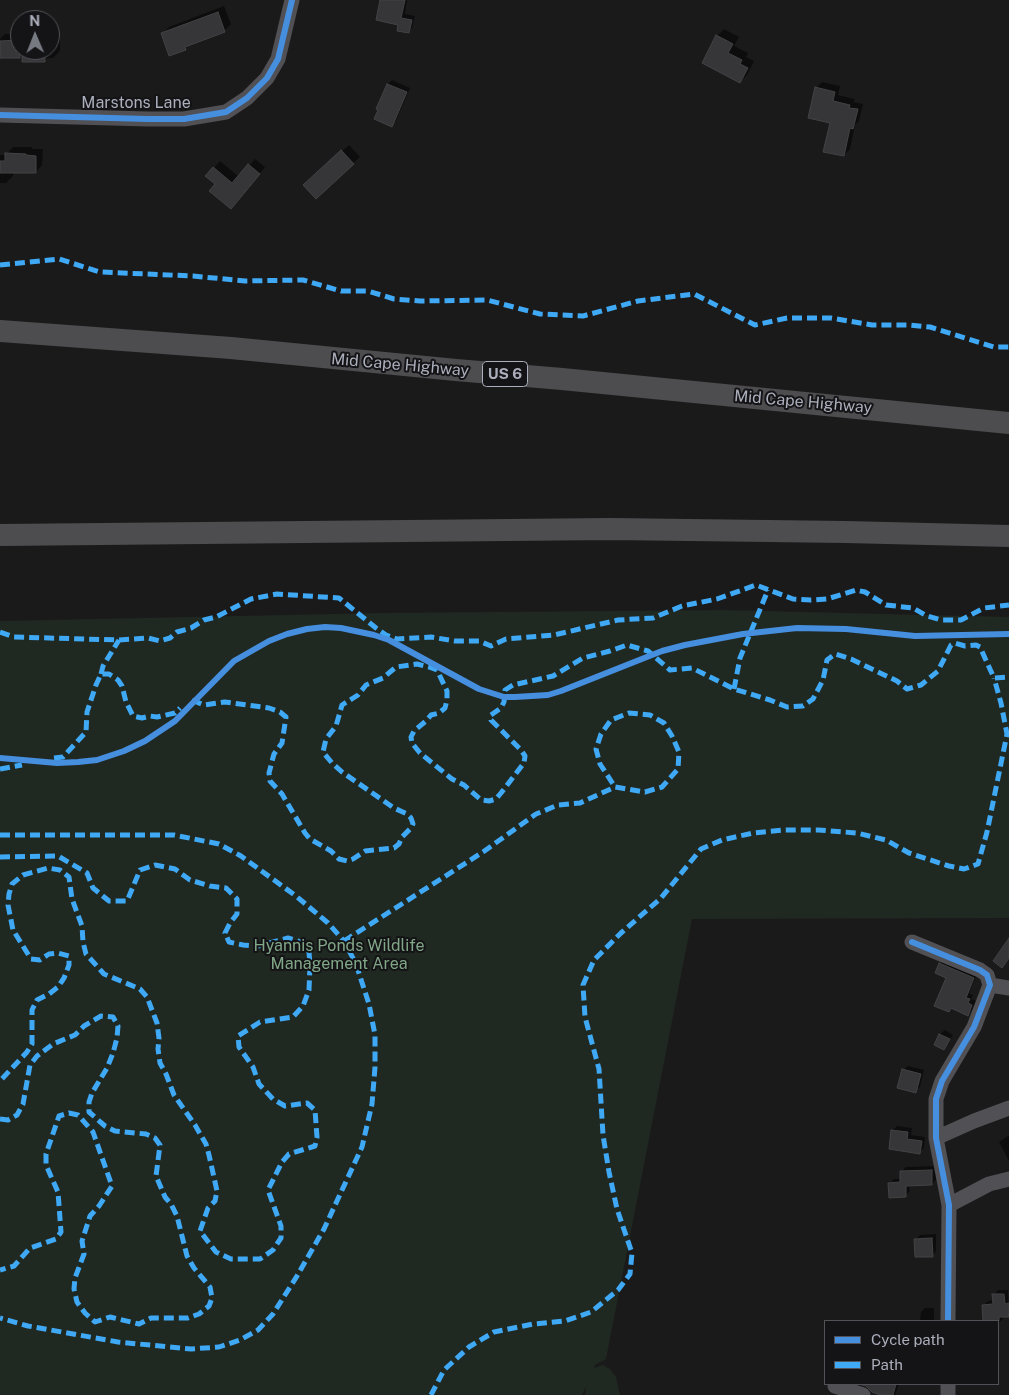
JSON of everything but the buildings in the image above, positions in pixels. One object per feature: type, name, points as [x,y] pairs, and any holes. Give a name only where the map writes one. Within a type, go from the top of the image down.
[{"type":"highway","name":"Mid Cape Highway","points":[[0,331],[231,348],[1009,423]]},
{"type":"highway","points":[[0,535],[610,529],[1009,536]]},
{"type":"street","name":"Marstons Lane","points":[[0,115],[184,119],[226,112],[247,98],[266,78],[278,59],[292,0]]},
{"type":"street","points":[[912,942],[980,970],[987,975],[990,985],[974,1027],[938,1090],[936,1099],[936,1138],[949,1205],[948,1320]]},
{"type":"street","points":[[990,985],[1009,988]]},
{"type":"street","points":[[936,1138],[1009,1108]]},
{"type":"street","points":[[949,1205],[989,1184],[1009,1179]]},
{"type":"street","points":[[835,1386],[863,1395]]},
{"type":"green space","name":"Hyannis Ponds Wildlife Management Area","points":[[724,610],[1009,617],[1009,918],[692,919],[606,1359],[595,1365],[594,1368],[603,1365],[610,1369],[616,1377],[620,1395],[585,1395],[586,1387],[582,1395],[0,1395],[0,621],[380,613]]},
{"type":"marked path","points":[[0,265],[59,259],[100,272],[193,276],[245,281],[303,280],[341,291],[368,291],[394,299],[420,301],[487,300],[540,314],[583,316],[638,301],[694,294],[755,325],[787,318],[831,318],[872,325],[930,327],[994,347],[1009,347]]},
{"type":"marked path","points":[[0,632],[14,637],[119,640],[148,638],[160,641],[170,638],[177,632],[191,628],[204,620],[216,617],[251,599],[277,594],[339,598],[376,628],[386,635],[397,639],[431,637],[455,641],[479,641],[491,646],[506,639],[554,635],[618,620],[653,618],[682,606],[717,599],[756,585],[793,599],[811,600],[827,599],[856,590],[865,592],[886,605],[913,608],[927,616],[941,620],[961,620],[984,608],[1009,605]]},
{"type":"marked path","points":[[734,689],[740,658],[768,590]]},
{"type":"marked path","points":[[101,674],[103,666],[119,640]]},
{"type":"marked path","points":[[192,700],[204,705],[225,702],[269,708],[280,712],[286,717],[282,743],[274,754],[269,773],[270,781],[282,794],[310,839],[331,851],[339,859],[347,861],[365,851],[394,848],[413,824],[407,814],[394,808],[342,772],[323,752],[326,739],[336,726],[342,705],[358,695],[366,685],[383,678],[396,667],[417,664],[437,670],[447,691],[445,708],[439,713],[431,715],[414,731],[411,737],[412,743],[420,753],[452,779],[464,785],[481,800],[489,801],[496,799],[524,763],[525,756],[521,750],[491,720],[491,715],[501,708],[504,702],[505,690],[513,685],[553,676],[583,658],[627,645],[648,651],[670,670],[692,668],[734,689],[787,707],[803,706],[813,699],[823,680],[827,660],[835,654],[851,659],[897,681],[907,689],[921,685],[938,671],[951,645],[955,643],[965,646],[976,645],[980,647],[994,678],[1009,677]]},
{"type":"marked path","points":[[54,758],[63,757],[86,732],[87,712],[101,674],[109,674],[118,680],[133,716],[142,718],[157,717],[175,713],[180,708]]},
{"type":"marked path","points":[[431,1395],[444,1370],[469,1347],[494,1332],[533,1324],[565,1321],[591,1312],[618,1290],[630,1274],[632,1253],[617,1209],[609,1172],[603,1135],[599,1069],[585,1017],[583,985],[594,960],[661,898],[701,849],[722,840],[753,833],[784,830],[857,833],[886,840],[909,853],[949,866],[964,869],[978,864],[987,832],[1007,734],[994,678]]},
{"type":"marked path","points":[[344,941],[483,852],[536,814],[558,805],[580,803],[615,787],[645,792],[662,787],[678,769],[679,752],[664,723],[650,715],[629,713],[611,720],[601,734],[596,749],[600,764],[615,787]]},
{"type":"marked path","points":[[0,769],[22,765]]},
{"type":"marked path","points":[[0,835],[174,835],[219,844],[241,856],[296,896],[328,923],[344,941],[356,964],[369,1004],[375,1035],[372,1104],[362,1147],[324,1229],[273,1314],[258,1330],[240,1340],[219,1347],[191,1349],[118,1342],[28,1326],[0,1318]]},
{"type":"marked path","points":[[0,857],[58,856],[87,873],[93,888],[109,901],[127,901],[140,870],[155,865],[175,869],[190,880],[210,886],[226,888],[237,899],[237,914],[225,933],[229,942],[258,946],[288,938],[301,942],[309,952],[310,965],[309,990],[303,1006],[293,1017],[260,1022],[238,1036],[239,1047],[253,1067],[259,1084],[273,1099],[285,1106],[307,1103],[315,1110],[317,1137],[315,1146],[289,1154],[282,1162],[268,1190],[281,1226],[281,1238],[273,1250],[260,1259],[231,1259],[216,1252],[200,1231],[208,1208],[215,1201],[217,1191],[209,1155],[206,1144],[195,1125],[174,1095],[160,1063],[157,1023],[147,997],[140,989],[104,974],[86,954],[82,926],[72,899],[69,877],[60,870],[48,868],[23,875],[12,884],[9,894],[8,905],[13,930],[31,959],[40,960],[49,954],[58,953],[69,956],[69,965],[58,987],[37,1000],[32,1010],[32,1044],[0,1081]]},
{"type":"marked path","points":[[0,1119],[8,1120],[17,1115],[23,1104],[30,1065],[37,1056],[53,1044],[75,1035],[84,1026],[101,1016],[113,1017],[118,1026],[117,1038],[107,1068],[92,1093],[89,1102],[89,1112],[105,1126],[115,1131],[146,1134],[155,1138],[160,1145],[156,1176],[165,1197],[177,1216],[187,1256],[194,1268],[210,1287],[212,1298],[209,1306],[199,1314],[188,1318],[151,1318],[139,1324],[110,1317],[95,1322],[85,1313],[77,1302],[74,1289],[75,1278],[84,1254],[82,1241],[90,1216],[112,1186],[93,1132],[78,1115],[69,1113],[59,1116],[46,1154],[46,1165],[58,1192],[61,1232],[56,1239],[30,1248],[14,1266],[0,1270]]},
{"type":"cycle path","points":[[0,115],[184,119],[226,112],[247,98],[267,78],[278,59],[292,0]]},
{"type":"cycle path","points":[[0,758],[57,763],[78,762],[97,760],[124,751],[145,741],[175,721],[234,661],[269,641],[307,629],[341,628],[389,640],[479,689],[504,697],[548,695],[662,651],[743,634],[797,628],[846,629],[915,636],[1009,634]]},
{"type":"cycle path","points":[[912,942],[980,970],[987,975],[990,985],[974,1027],[942,1081],[936,1099],[936,1138],[949,1205],[948,1320]]}]
